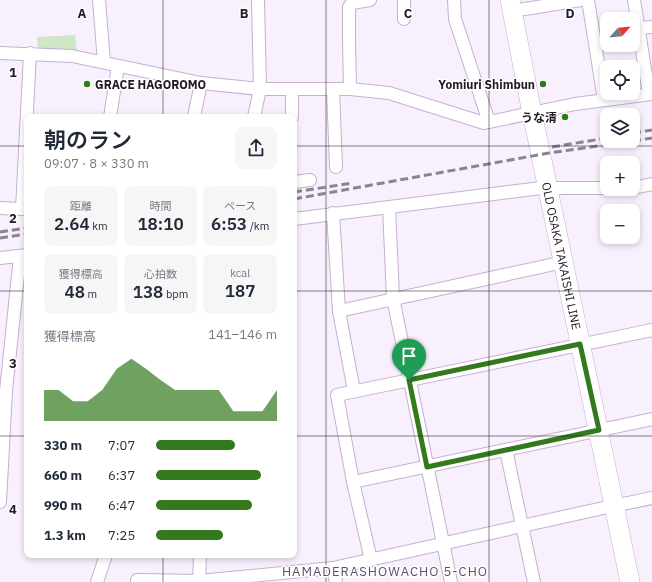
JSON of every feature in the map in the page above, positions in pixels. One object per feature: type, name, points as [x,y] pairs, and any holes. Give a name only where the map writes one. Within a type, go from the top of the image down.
[{"type":"main road","name":"OLD OSAKA TAKAISHI LINE","points":[[511,6],[630,582]]},
{"type":"street","points":[[99,0],[104,62]]},
{"type":"street","points":[[255,114],[260,89],[258,0]]},
{"type":"street","points":[[350,89],[348,7],[352,3],[370,0]]},
{"type":"street","points":[[404,0],[404,19]]},
{"type":"street","points":[[454,0],[455,19],[489,122]]},
{"type":"street","points":[[511,6],[581,0]]},
{"type":"street","points":[[588,0],[600,75]]},
{"type":"street","points":[[634,0],[636,12]]},
{"type":"street","points":[[640,28],[652,27]]},
{"type":"street","points":[[640,34],[651,94],[640,95]]},
{"type":"street","points":[[0,53],[72,56],[201,83],[260,89],[350,89],[390,93],[484,123],[575,104],[604,100]]},
{"type":"street","points":[[27,114],[30,54]]},
{"type":"street","points":[[110,114],[118,66]]},
{"type":"street","points":[[195,114],[201,83]]},
{"type":"street","points":[[292,89],[292,114]]},
{"type":"street","points":[[333,89],[336,167]]},
{"type":"street","points":[[0,208],[22,209],[24,170]]},
{"type":"street","points":[[297,182],[310,180]]},
{"type":"street","points":[[640,187],[652,184]]},
{"type":"street","points":[[297,219],[548,188],[600,188]]},
{"type":"street","points":[[389,207],[393,298],[451,582]]},
{"type":"street","points":[[333,213],[339,311],[354,392]]},
{"type":"street","points":[[0,258],[23,255],[6,391],[0,499]]},
{"type":"street","points":[[339,311],[393,298],[564,262]]},
{"type":"street","points":[[370,560],[353,482],[337,395],[652,330]]},
{"type":"street","points":[[353,482],[652,419]]},
{"type":"street","points":[[506,450],[534,582]]},
{"type":"street","points":[[137,580],[199,582],[333,568],[652,498]]},
{"type":"street","points":[[97,582],[105,558]]},
{"type":"street","points":[[199,582],[200,558]]},
{"type":"street","points":[[333,568],[336,582]]},
{"type":"green space","points":[[75,35],[77,55],[38,50],[37,37]]},
{"type":"railway","points":[[640,132],[652,130]]},
{"type":"railway","points":[[640,140],[652,138]]},
{"type":"railway","points":[[552,147],[600,139]]},
{"type":"railway","points":[[297,198],[549,153],[600,146]]},
{"type":"railway","points":[[297,192],[353,183]]},
{"type":"railway","points":[[0,232],[24,228]]},
{"type":"railway","points":[[0,238],[24,234]]},
{"type":"place","name":"GRACE HAGOROMO","points":[[87,84]]},
{"type":"place","name":"Yomiuri Shimbun","points":[[543,84]]},
{"type":"place","name":"うな清","points":[[565,117]]},
{"type":"district","name":"HAMADERASHOWACHO 5-CHO","points":[[385,571]]},
{"type":"route","points":[[580,344],[599,430],[427,467],[409,380],[580,344]]}]
